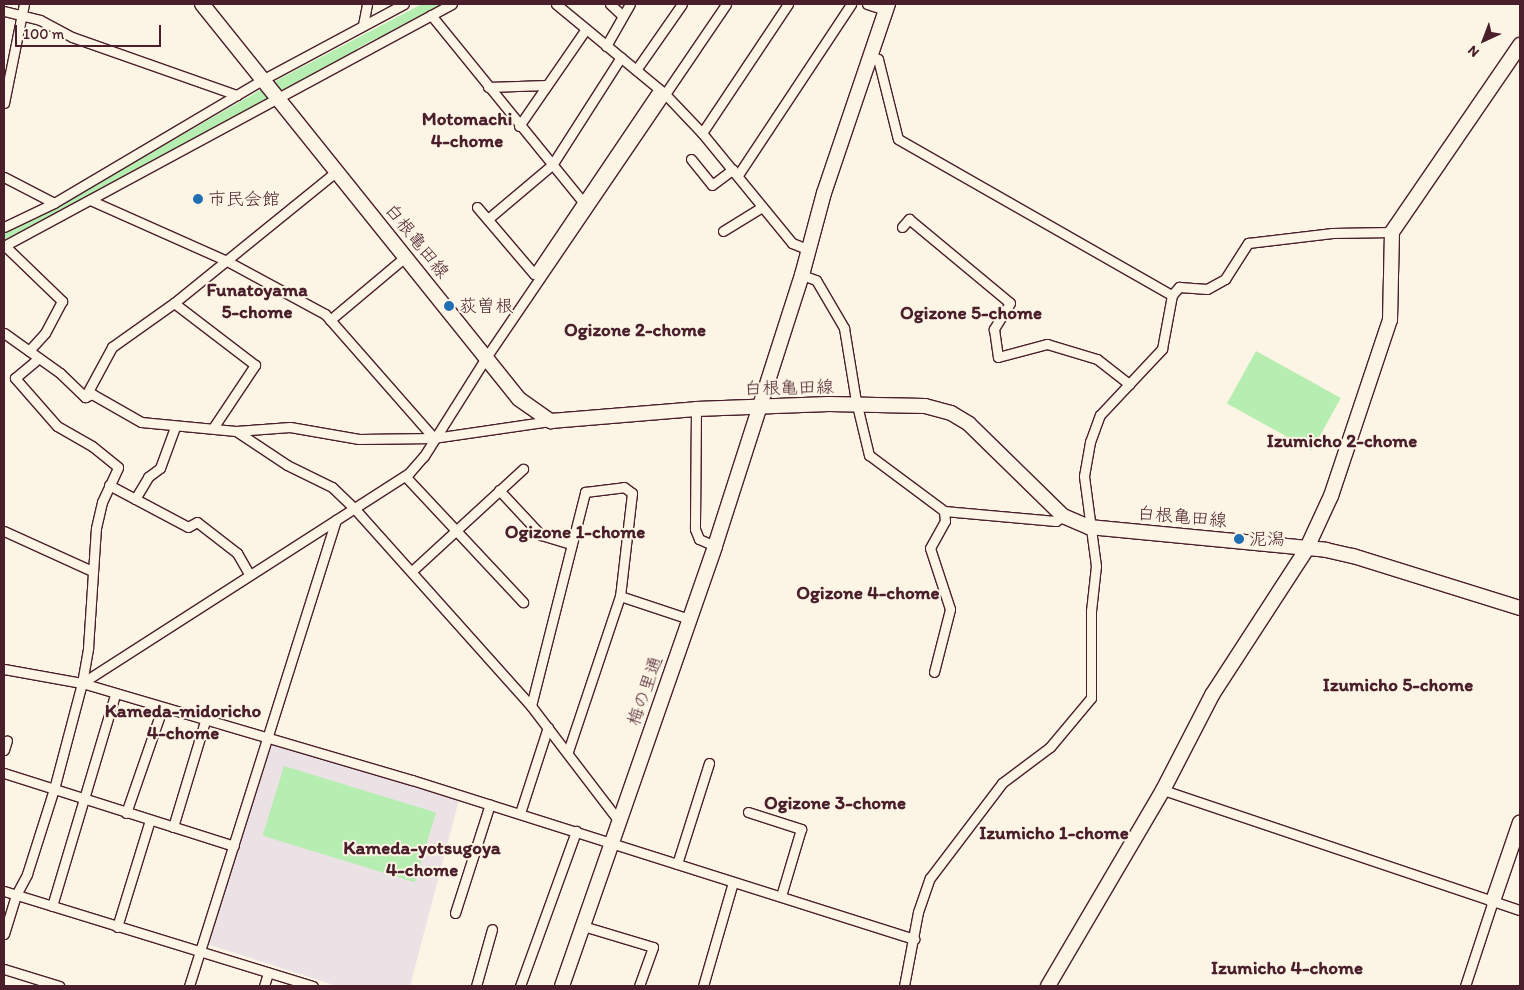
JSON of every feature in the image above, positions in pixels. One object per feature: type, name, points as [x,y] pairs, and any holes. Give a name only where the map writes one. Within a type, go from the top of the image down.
[{"type":"street","points":[[4,103],[20,14],[24,4]]},
{"type":"street","name":"白根亀田線","points":[[202,4],[262,80],[276,101],[487,356],[519,399],[551,421],[696,409],[829,404],[925,406],[951,413],[969,424],[1063,516],[1089,528],[1184,534],[1353,556],[1520,608]]},
{"type":"street","points":[[363,25],[367,4]]},
{"type":"street","points":[[4,227],[54,203],[262,80],[404,4]]},
{"type":"street","points":[[29,351],[45,333],[62,301],[4,246],[276,101],[452,4]]},
{"type":"street","points":[[556,4],[662,91],[736,172],[792,243],[809,250]]},
{"type":"street","points":[[610,4],[622,15]]},
{"type":"street","points":[[606,46],[630,4]]},
{"type":"street","points":[[636,70],[682,4]]},
{"type":"street","points":[[477,207],[489,218],[534,274],[582,201],[726,4]]},
{"type":"street","points":[[702,133],[788,4]]},
{"type":"street","points":[[690,159],[712,185],[736,172],[851,4]]},
{"type":"street","points":[[867,4],[887,7]]},
{"type":"street","name":"梅の里通","points":[[562,986],[715,546],[758,407],[802,275],[824,192],[887,7]]},
{"type":"street","points":[[4,11],[40,20],[72,37],[237,95]]},
{"type":"street","points":[[431,15],[519,126],[582,201]]},
{"type":"street","points":[[519,126],[586,29]]},
{"type":"street","points":[[1048,986],[1163,790],[1212,695],[1306,550],[1331,496],[1390,320],[1392,232],[1520,45]]},
{"type":"street","points":[[870,55],[878,59],[898,139],[1172,295]]},
{"type":"street","points":[[489,218],[552,166],[621,58]]},
{"type":"street","points":[[488,87],[547,85]]},
{"type":"street","points":[[82,683],[249,574],[405,476],[424,456],[487,356],[662,91]]},
{"type":"street","points":[[85,397],[112,348],[227,262],[336,172]]},
{"type":"street","points":[[4,177],[54,203]]},
{"type":"street","points":[[90,200],[227,262],[330,320],[434,438]]},
{"type":"street","points":[[723,231],[762,207]]},
{"type":"street","points":[[902,227],[908,219],[1010,303],[994,329],[998,357],[1047,344],[1097,359],[1129,384]]},
{"type":"street","points":[[904,986],[930,878],[1002,783],[1050,748],[1091,698],[1090,611],[1096,566],[1089,528],[1084,476],[1090,442],[1100,415],[1162,348],[1172,295],[1179,287],[1207,289],[1225,278],[1248,243],[1332,233],[1392,232]]},
{"type":"street","points":[[330,320],[405,257]]},
{"type":"street","points":[[802,275],[816,280],[844,328],[869,455],[944,511],[945,520],[930,548],[950,609],[934,672]]},
{"type":"street","points":[[174,302],[255,365],[213,428]]},
{"type":"street","points":[[4,333],[40,358],[85,397]]},
{"type":"street","points":[[4,934],[16,895],[27,874],[54,789],[82,683],[88,648],[96,528],[118,467],[92,446],[57,426],[15,378],[40,358]]},
{"type":"street","points":[[85,397],[92,394],[141,422],[176,427],[236,431],[290,427],[359,439],[434,438],[551,421]]},
{"type":"street","points":[[696,409],[695,529],[699,539],[715,546]]},
{"type":"street","points":[[135,498],[148,478],[160,468],[176,427]]},
{"type":"street","points":[[236,431],[287,465],[332,487],[354,508],[548,726],[619,821]]},
{"type":"street","points":[[412,571],[455,529],[523,469]]},
{"type":"street","points":[[405,476],[523,602]]},
{"type":"street","points":[[110,485],[188,527],[197,522],[237,553],[249,574]]},
{"type":"street","points":[[531,706],[585,492],[624,487],[632,493],[620,596],[568,751]]},
{"type":"street","points":[[499,490],[541,535],[571,544]]},
{"type":"street","points":[[944,511],[952,509],[1056,521],[1063,516]]},
{"type":"street","points":[[189,986],[269,738],[336,520]]},
{"type":"street","points":[[4,531],[92,571]]},
{"type":"street","points":[[620,596],[689,619]]},
{"type":"street","points":[[4,669],[82,683],[205,721],[269,738],[520,813],[914,939]]},
{"type":"street","points":[[52,906],[115,694]]},
{"type":"street","points":[[126,813],[162,708]]},
{"type":"street","points":[[172,827],[205,721]]},
{"type":"street","points":[[520,813],[548,726]]},
{"type":"street","points":[[4,750],[7,740]]},
{"type":"street","points":[[677,864],[709,763]]},
{"type":"street","points":[[4,774],[234,846]]},
{"type":"street","points":[[1163,790],[1520,910]]},
{"type":"street","points":[[455,914],[490,804]]},
{"type":"street","points":[[748,812],[800,829],[781,896]]},
{"type":"street","points":[[117,926],[150,820]]},
{"type":"street","points":[[1465,986],[1520,822]]},
{"type":"street","points":[[520,986],[576,831]]},
{"type":"street","points":[[703,986],[733,882]]},
{"type":"street","points":[[4,891],[200,953],[313,986]]},
{"type":"street","points":[[582,926],[653,947],[639,986]]},
{"type":"street","points":[[476,986],[492,929]]},
{"type":"street","points":[[4,969],[59,986]]},
{"type":"street","points":[[264,986],[268,972]]},
{"type":"shaded area","points":[[272,744],[459,800],[410,986],[337,986],[207,944]]},
{"type":"green space","points":[[422,4],[445,4],[382,39],[377,38],[358,48],[356,53],[4,243],[4,234],[55,208],[281,78]]},
{"type":"green space","points":[[1256,351],[1341,398],[1312,451],[1227,403]]},
{"type":"green space","points":[[284,766],[436,812],[415,882],[263,836]]},
{"type":"place","name":"市民会館","points":[[198,199]]},
{"type":"place","name":"荻曽根","points":[[449,306]]},
{"type":"place","name":"泥潟","points":[[1239,539]]},
{"type":"district","name":"Motomachi 4-chome","points":[[467,130]]},
{"type":"district","name":"Funatoyama 5-chome","points":[[257,301]]},
{"type":"district","name":"Ogizone 5-chome","points":[[971,313]]},
{"type":"district","name":"Ogizone 2-chome","points":[[635,330]]},
{"type":"district","name":"Izumicho 2-chome","points":[[1342,441]]},
{"type":"district","name":"Ogizone 1-chome","points":[[575,532]]},
{"type":"district","name":"Ogizone 4-chome","points":[[868,593]]},
{"type":"district","name":"Izumicho 5-chome","points":[[1398,685]]},
{"type":"district","name":"Kameda-midoricho 4-chome","points":[[183,722]]},
{"type":"district","name":"Ogizone 3-chome","points":[[835,803]]},
{"type":"district","name":"Izumicho 1-chome","points":[[1054,833]]},
{"type":"district","name":"Kameda-yotsugoya 4-chome","points":[[422,859]]},
{"type":"district","name":"Izumicho 4-chome","points":[[1287,968]]}]
